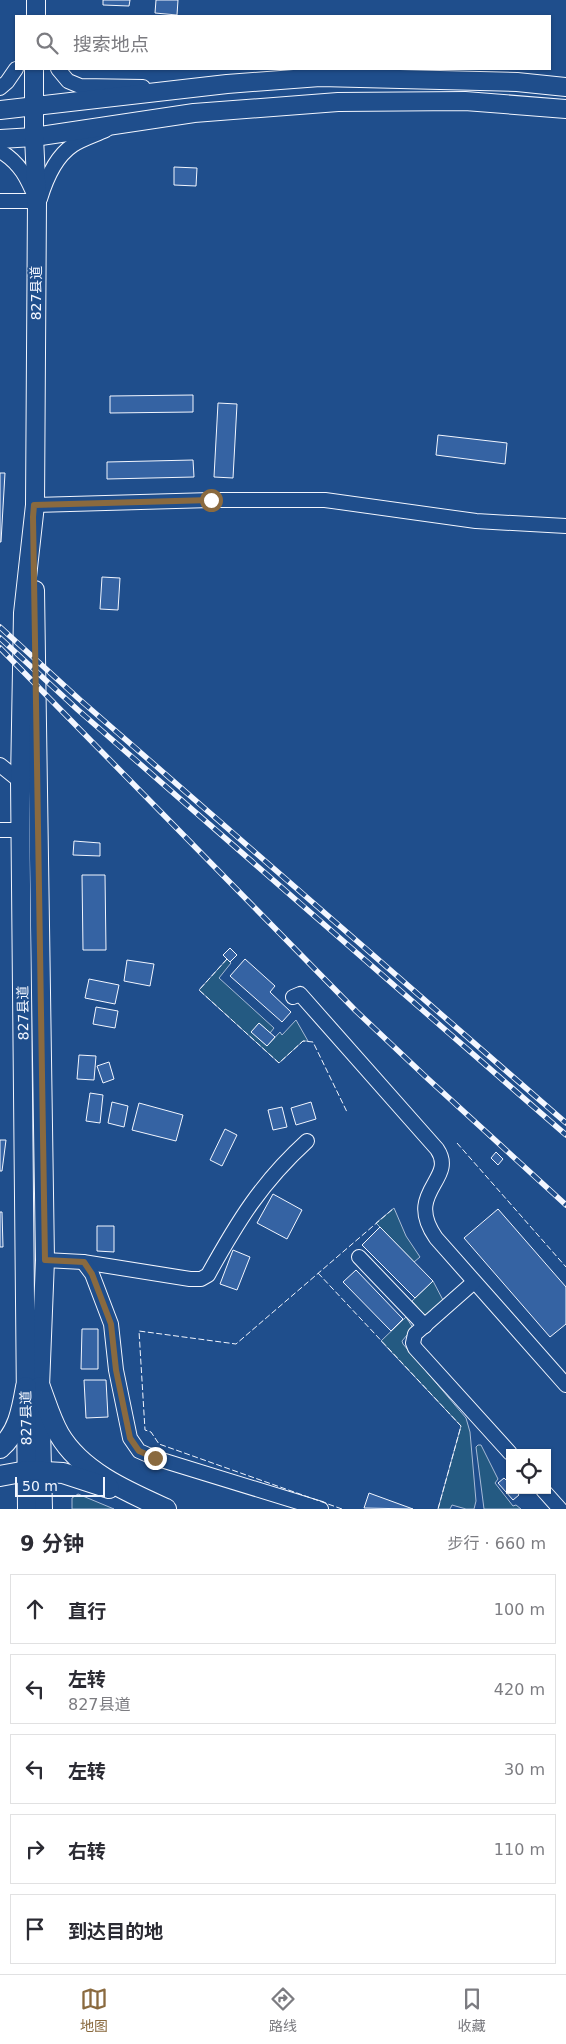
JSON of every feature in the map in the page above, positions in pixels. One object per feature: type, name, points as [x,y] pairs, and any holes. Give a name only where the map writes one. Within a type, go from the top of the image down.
[{"type":"highway","points":[[0,1448],[7,1442],[19,1422],[33,1387]]},
{"type":"highway","points":[[33,1387],[59,1434],[70,1449],[103,1478],[166,1509]]},
{"type":"highway","points":[[0,1476],[35,1472],[63,1473],[147,1500]]},
{"type":"main road","name":"827县道","points":[[33,1387],[45,1260],[34,511],[36,205],[33,107],[34,70]]},
{"type":"main road","points":[[0,110],[227,84],[320,77],[517,82],[566,87]]},
{"type":"main road","points":[[0,139],[34,137],[194,113],[338,102],[465,100],[566,109]]},
{"type":"main road","name":"827县道","points":[[34,511],[23,613],[20,781],[35,1472],[42,1509]]},
{"type":"main road","name":"827县道","points":[[27,1509],[35,1472]]},
{"type":"street","points":[[0,88],[8,82],[15,70]]},
{"type":"street","points":[[59,70],[68,82],[80,86],[176,90]]},
{"type":"street","points":[[36,205],[46,181],[59,158],[73,145],[122,124]]},
{"type":"street","points":[[0,151],[12,159],[25,174],[36,205]]},
{"type":"street","points":[[0,201],[36,205]]},
{"type":"street","points":[[34,511],[211,500],[325,500],[476,521],[566,526]]},
{"type":"street","points":[[0,765],[20,781]]},
{"type":"street","points":[[0,830],[21,830]]},
{"type":"street","points":[[293,997],[300,994],[441,1155],[444,1161],[443,1168],[430,1189],[426,1201],[424,1214],[428,1227],[474,1282],[566,1385]]},
{"type":"street","points":[[45,1260],[84,1262],[201,1279],[208,1275],[237,1223],[262,1187],[307,1141]]},
{"type":"street","points":[[359,1257],[425,1326]]},
{"type":"street","points":[[84,1262],[92,1274],[111,1324],[116,1370],[127,1428],[135,1448],[155,1458],[321,1509]]},
{"type":"street","points":[[474,1282],[413,1338],[415,1348],[506,1450]]},
{"type":"street","points":[[547,1494],[560,1509]]},
{"type":"shaded area","points":[[227,959],[231,963],[219,978],[274,1028],[270,1033],[259,1023],[252,1032],[267,1046],[280,1032],[282,1035],[296,1020],[308,1041],[303,1041],[279,1063],[199,990]]},
{"type":"shaded area","points":[[394,1208],[406,1236],[420,1257],[414,1262],[376,1223]]},
{"type":"shaded area","points":[[433,1281],[444,1302],[428,1315],[424,1315],[412,1301]]},
{"type":"shaded area","points":[[406,1317],[413,1328],[402,1341],[403,1344],[466,1418],[470,1432],[476,1501],[474,1509],[452,1505],[450,1509],[438,1509],[461,1426],[381,1341]]},
{"type":"shaded area","points":[[481,1445],[498,1479],[495,1483],[513,1506],[516,1505],[521,1509],[484,1509],[476,1447]]},
{"type":"shaded area","points":[[78,1494],[114,1509],[72,1509],[72,1498]]},
{"type":"building","points":[[103,0],[130,0],[129,6],[103,5]]},
{"type":"building","points":[[156,0],[178,0],[177,15],[155,13]]},
{"type":"building","points":[[174,167],[197,168],[196,186],[174,185]]},
{"type":"building","points":[[193,395],[193,412],[110,413],[110,396]]},
{"type":"building","points":[[218,403],[237,404],[233,478],[214,477]]},
{"type":"building","points":[[438,435],[507,443],[505,464],[436,455]]},
{"type":"building","points":[[193,460],[194,477],[107,479],[107,462]]},
{"type":"building","points":[[0,473],[5,473],[1,542],[0,542]]},
{"type":"building","points":[[102,577],[120,578],[118,610],[100,609]]},
{"type":"building","points":[[74,841],[100,843],[100,856],[73,855]]},
{"type":"building","points":[[82,875],[105,875],[106,950],[83,950]]},
{"type":"building","points":[[230,948],[237,955],[230,962],[223,955]]},
{"type":"building","points":[[245,959],[275,986],[270,992],[291,1012],[282,1022],[230,976]]},
{"type":"building","points":[[127,960],[154,964],[150,986],[124,981]]},
{"type":"building","points":[[89,979],[119,985],[115,1004],[85,998]]},
{"type":"building","points":[[96,1007],[118,1011],[115,1028],[93,1024]]},
{"type":"building","points":[[259,1023],[275,1037],[267,1046],[251,1032]]},
{"type":"building","points":[[79,1055],[96,1056],[94,1080],[77,1079]]},
{"type":"building","points":[[109,1062],[114,1079],[103,1083],[97,1066]]},
{"type":"building","points":[[90,1093],[103,1095],[100,1123],[86,1121]]},
{"type":"building","points":[[112,1102],[128,1106],[124,1127],[108,1123]]},
{"type":"building","points":[[311,1102],[316,1119],[296,1125],[291,1108]]},
{"type":"building","points":[[139,1103],[183,1115],[176,1141],[132,1130]]},
{"type":"building","points":[[282,1107],[287,1127],[273,1130],[268,1110]]},
{"type":"building","points":[[225,1129],[237,1135],[222,1166],[210,1160]]},
{"type":"building","points":[[0,1140],[6,1140],[2,1171],[0,1171]]},
{"type":"building","points":[[496,1152],[503,1159],[498,1165],[491,1158]]},
{"type":"building","points":[[273,1194],[302,1210],[287,1239],[257,1223]]},
{"type":"building","points":[[498,1209],[566,1287],[566,1324],[550,1337],[464,1238]]},
{"type":"building","points":[[0,1212],[2,1212],[3,1247],[0,1247]]},
{"type":"building","points":[[97,1226],[114,1226],[114,1252],[97,1251]]},
{"type":"building","points":[[380,1227],[433,1281],[415,1298],[362,1245]]},
{"type":"building","points":[[233,1250],[250,1257],[237,1290],[220,1284]]},
{"type":"building","points":[[356,1270],[403,1319],[391,1331],[343,1282]]},
{"type":"building","points":[[82,1329],[98,1329],[98,1369],[81,1369]]},
{"type":"building","points":[[84,1380],[106,1380],[108,1417],[86,1418]]},
{"type":"building","points":[[504,1478],[506,1480],[506,1492],[498,1483]]},
{"type":"building","points":[[369,1493],[413,1509],[364,1508]]},
{"type":"building","points":[[508,1494],[518,1494],[513,1500]]},
{"type":"railway","points":[[0,627],[79,699],[566,1123]]},
{"type":"railway","points":[[0,638],[78,710],[566,1135]]},
{"type":"railway","points":[[0,648],[356,1011],[566,1205]]},
{"type":"fence","points":[[227,959],[199,990],[279,1063],[303,1041],[313,1042],[347,1112]]},
{"type":"fence","points":[[457,1143],[566,1267]]},
{"type":"fence","points":[[342,1509],[159,1444],[151,1432],[145,1430],[139,1331],[236,1344],[394,1208]]},
{"type":"fence","points":[[318,1273],[461,1426],[438,1509]]},
{"type":"route","points":[[155,1458],[135,1448],[130,1438],[116,1370],[113,1330],[92,1274],[84,1262],[45,1260],[33,517],[34,505],[211,500]]}]
